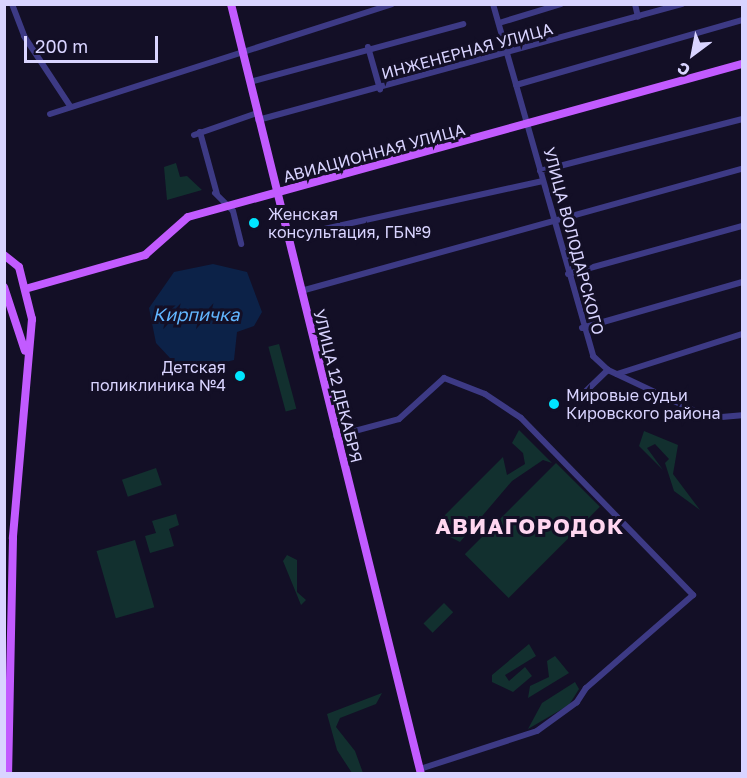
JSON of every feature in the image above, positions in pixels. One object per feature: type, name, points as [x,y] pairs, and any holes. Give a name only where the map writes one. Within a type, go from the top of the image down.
[{"type":"main road","name":"УЛИЦА 12 ДЕКАБРЯ","points":[[231,4],[420,771]]},
{"type":"main road","name":"АВИАЦИОННАЯ УЛИЦА","points":[[26,289],[145,255],[182,220],[742,64]]},
{"type":"main road","points":[[4,255],[14,261],[26,289],[32,319],[26,355],[11,586],[8,774]]},
{"type":"main road","points":[[4,261],[14,261]]},
{"type":"main road","points":[[4,287],[26,355]]},
{"type":"main road","points":[[16,323],[32,319]]},
{"type":"street","points":[[22,4],[13,6],[24,36],[70,106]]},
{"type":"street","points":[[50,114],[242,49],[392,4]]},
{"type":"street","name":"УЛИЦА ВОЛОДАРСКОГО","points":[[494,4],[582,328],[593,356],[608,370],[710,418],[742,415]]},
{"type":"street","points":[[499,23],[561,4]]},
{"type":"street","points":[[635,4],[638,17]]},
{"type":"street","name":"ИНЖЕНЕРНАЯ УЛИЦА","points":[[230,206],[214,192],[197,133],[258,116],[380,89],[682,4]]},
{"type":"street","points":[[516,85],[742,20]]},
{"type":"street","points":[[250,82],[368,47],[463,24]]},
{"type":"street","points":[[368,47],[380,89]]},
{"type":"street","points":[[540,171],[742,119]]},
{"type":"street","points":[[301,291],[554,223],[742,169]]},
{"type":"street","points":[[288,237],[543,181]]},
{"type":"street","points":[[230,206],[241,244]]},
{"type":"street","points":[[568,274],[742,226]]},
{"type":"street","points":[[582,328],[742,282]]},
{"type":"street","points":[[617,374],[742,334]]},
{"type":"street","points":[[585,392],[608,370]]},
{"type":"street","points":[[336,436],[399,419],[444,378],[496,399],[521,418],[693,595],[586,688],[577,702],[537,731],[420,771]]},
{"type":"green space","points":[[176,163],[180,177],[187,176],[202,190],[167,200],[164,167]]},
{"type":"green space","points":[[279,344],[296,409],[286,412],[268,347]]},
{"type":"green space","points":[[519,430],[552,463],[543,460],[512,481],[460,542],[450,537],[445,515],[503,457],[507,475],[525,464],[523,453],[512,443]]},
{"type":"green space","points":[[644,431],[678,445],[673,474],[700,510],[674,491],[665,463],[669,459],[655,444],[647,448],[663,470],[639,446]]},
{"type":"green space","points":[[556,463],[600,507],[509,598],[465,554]]},
{"type":"green space","points":[[156,468],[162,485],[128,497],[122,480]]},
{"type":"green space","points":[[176,514],[179,525],[169,529],[174,546],[150,553],[145,536],[156,533],[152,521]]},
{"type":"green space","points":[[135,540],[154,607],[116,618],[97,551]]},
{"type":"green space","points":[[287,555],[297,560],[297,592],[306,600],[301,605],[283,561]]},
{"type":"green space","points":[[444,603],[453,612],[433,633],[423,624]]},
{"type":"green space","points":[[529,644],[536,656],[505,675],[509,681],[525,667],[532,676],[513,692],[492,682],[492,675]]},
{"type":"green space","points":[[555,656],[569,673],[528,698],[530,686],[549,677],[547,661]]},
{"type":"green space","points":[[575,682],[579,689],[569,705],[528,729],[542,703]]},
{"type":"green space","points":[[382,693],[376,704],[340,718],[336,727],[355,751],[363,773],[352,773],[337,750],[327,714]]},
{"type":"water","name":"Кирпичка","points":[[213,264],[247,272],[262,312],[254,326],[237,332],[234,360],[183,372],[156,343],[149,308],[174,272]]},
{"type":"place","name":"Женская консультация, ГБ№9","points":[[254,223]]},
{"type":"place","name":"Детская поликлиника №4","points":[[240,376]]},
{"type":"place","name":"Мировые судьи Кировского района","points":[[554,404]]},
{"type":"district","name":"АВИАГОРОДОК","points":[[530,526]]}]
